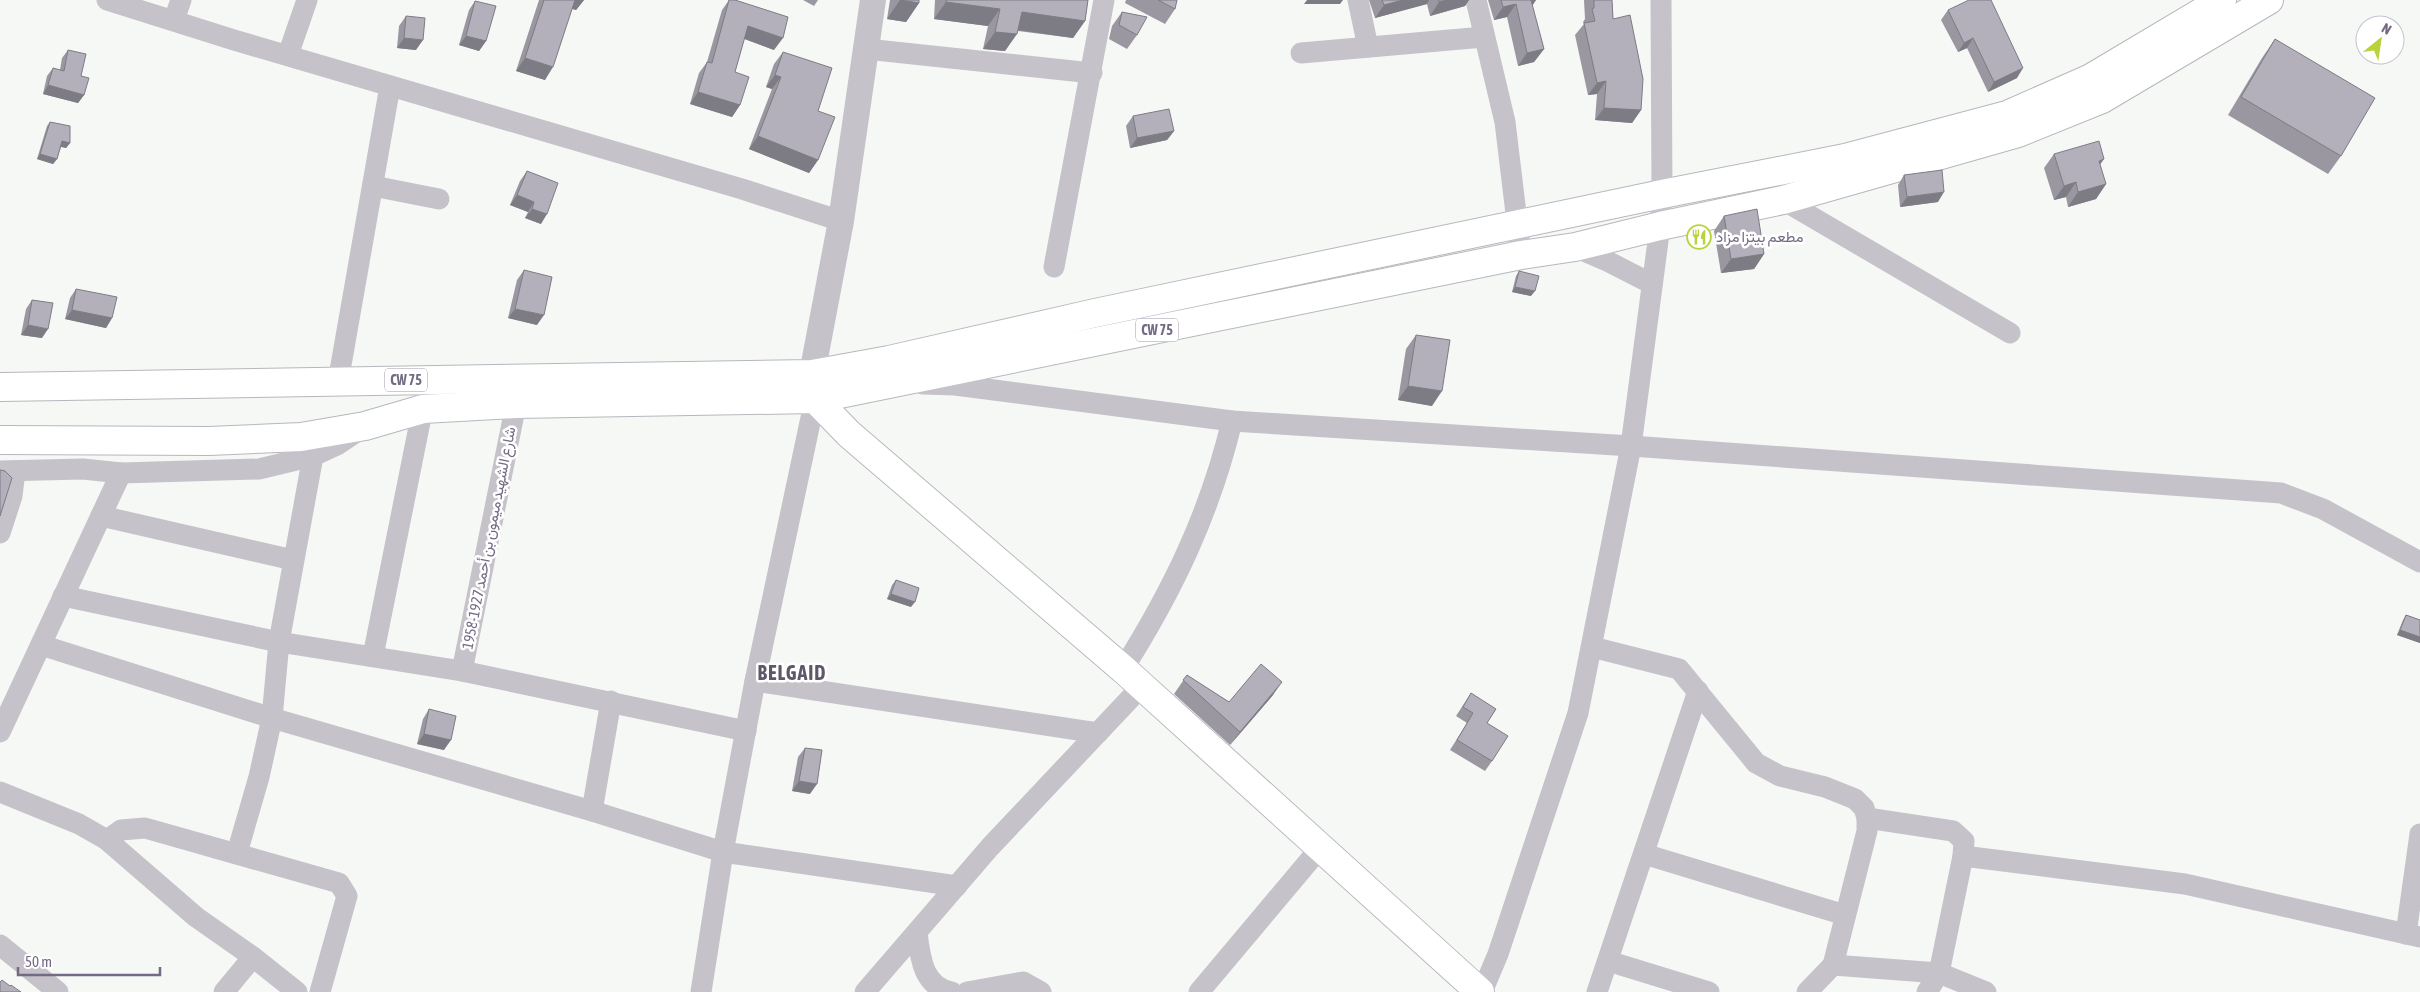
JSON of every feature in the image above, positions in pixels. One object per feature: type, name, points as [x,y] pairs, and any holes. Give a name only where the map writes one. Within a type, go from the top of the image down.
[{"type":"main road","name":"CW 75","points":[[891,371],[1095,313],[1662,194],[1846,158],[2007,114],[2091,78],[2222,0]]},
{"type":"main road","name":"CW 75","points":[[0,440],[209,442],[301,437],[366,426],[423,409],[814,387],[891,371],[1099,342],[1521,255],[1575,248],[1660,226],[1784,200],[2018,134],[2094,103],[2269,0]]},
{"type":"main road","points":[[1095,313],[1099,342]]},
{"type":"main road","name":"CW 75","points":[[0,387],[428,379],[814,387]]},
{"type":"main road","points":[[814,387],[849,434],[1132,678],[1481,992]]},
{"type":"street","points":[[107,0],[390,86],[742,189],[841,221]]},
{"type":"street","points":[[174,20],[181,0]]},
{"type":"street","points":[[288,55],[307,0]]},
{"type":"street","points":[[701,992],[723,852],[814,387],[841,221],[873,0]]},
{"type":"street","points":[[1054,267],[1104,0]]},
{"type":"street","points":[[1358,0],[1368,47]]},
{"type":"street","points":[[1476,0],[1505,122],[1521,255]]},
{"type":"street","points":[[1481,992],[1498,954],[1578,713],[1631,446],[1660,226],[1662,194],[1661,0]]},
{"type":"street","points":[[1301,53],[1484,37]]},
{"type":"street","points":[[866,49],[1092,72]]},
{"type":"street","points":[[338,382],[390,86]]},
{"type":"street","points":[[373,186],[440,199]]},
{"type":"street","points":[[1784,200],[2010,333]]},
{"type":"street","points":[[1575,248],[1605,260],[1652,284]]},
{"type":"street","points":[[891,371],[955,385],[1232,421],[1631,446],[2281,493],[2323,509],[2420,562]]},
{"type":"street","points":[[373,656],[428,379]]},
{"type":"street","name":"شارع الشهيد ميمون بن أحمد 1927-1958","points":[[462,672],[516,404]]},
{"type":"street","points":[[865,992],[990,846],[1098,733],[1132,678],[1157,616],[1194,540],[1221,466],[1232,421]]},
{"type":"street","points":[[0,534],[12,496],[8,471],[83,469],[121,473],[259,469],[313,456],[337,445],[366,426]]},
{"type":"street","points":[[238,853],[259,776],[272,718],[279,642],[313,456]]},
{"type":"street","points":[[0,732],[121,473]]},
{"type":"street","points":[[101,516],[293,560]]},
{"type":"street","points":[[63,596],[279,642],[373,656],[611,701],[746,731]]},
{"type":"street","points":[[41,645],[272,718],[592,811],[723,852],[957,886]]},
{"type":"street","points":[[1592,646],[1679,669],[1756,763],[1780,776],[1841,792],[1855,799],[1864,808],[1867,818],[1867,831],[1833,965],[1807,992]]},
{"type":"street","points":[[755,681],[1098,733]]},
{"type":"street","points":[[1597,992],[1698,691]]},
{"type":"street","points":[[592,811],[611,701]]},
{"type":"street","points":[[0,792],[79,824],[107,840],[196,916],[253,957],[297,992]]},
{"type":"street","points":[[1867,818],[1954,831],[1964,841],[1963,856],[1939,973],[1926,992]]},
{"type":"street","points":[[107,840],[122,830],[144,828],[325,877],[339,883],[347,896],[320,992]]},
{"type":"street","points":[[1963,856],[2186,884],[2413,936],[2420,834]]},
{"type":"street","points":[[1199,992],[1320,848]]},
{"type":"street","points":[[1644,854],[1846,915]]},
{"type":"street","points":[[917,933],[920,956],[929,979],[942,989],[952,992]]},
{"type":"street","points":[[0,945],[58,992]]},
{"type":"street","points":[[224,992],[253,957]]},
{"type":"street","points":[[1608,961],[1708,992]]},
{"type":"street","points":[[1833,965],[1939,973],[1986,992]]},
{"type":"street","points":[[966,992],[1023,982],[1041,992]]},
{"type":"building","points":[[544,0],[575,0],[553,67],[525,58]]},
{"type":"building","points":[[729,0],[735,0],[788,17],[783,38],[748,26],[735,72],[749,77],[740,105],[698,92],[707,62],[712,63]]},
{"type":"building","points":[[900,0],[919,0],[919,3]]},
{"type":"building","points":[[946,0],[1088,0],[1085,21],[1022,12],[1017,34],[995,32],[1000,9],[946,2]]},
{"type":"building","points":[[1158,0],[1177,0],[1175,9]]},
{"type":"building","points":[[1382,0],[1403,0],[1384,5]]},
{"type":"building","points":[[1501,0],[1531,0],[1544,49],[1527,53],[1516,4],[1503,7]]},
{"type":"building","points":[[1594,0],[1612,0],[1613,19],[1630,15],[1643,79],[1641,110],[1604,108],[1606,81],[1597,83],[1584,23],[1595,21],[1592,9],[1594,8]]},
{"type":"building","points":[[1969,0],[1991,0],[2023,68],[1994,82],[1973,38],[1964,43],[1948,10]]},
{"type":"building","points":[[475,1],[496,6],[486,41],[466,36]]},
{"type":"building","points":[[1122,12],[1147,17],[1137,35],[1119,25]]},
{"type":"building","points":[[406,16],[425,18],[423,40],[404,38]]},
{"type":"building","points":[[2275,39],[2375,98],[2341,156],[2241,97]]},
{"type":"building","points":[[68,50],[86,54],[81,76],[89,78],[84,95],[48,85],[53,68],[64,71]]},
{"type":"building","points":[[783,52],[832,68],[818,111],[835,117],[818,160],[758,136],[781,77],[775,75]]},
{"type":"building","points":[[1169,109],[1174,131],[1137,138],[1133,116]]},
{"type":"building","points":[[50,122],[70,126],[70,143],[62,141],[57,159],[40,154]]},
{"type":"building","points":[[2099,141],[2104,159],[2099,161],[2106,184],[2078,192],[2076,182],[2064,186],[2054,154]]},
{"type":"building","points":[[1942,170],[1944,192],[1907,197],[1904,175]]},
{"type":"building","points":[[527,171],[558,183],[547,214],[532,209],[534,202],[517,195]]},
{"type":"building","points":[[1757,209],[1764,254],[1731,259],[1724,216]]},
{"type":"building","points":[[524,270],[552,277],[544,315],[515,309]]},
{"type":"building","points":[[1519,271],[1539,276],[1535,291],[1515,287]]},
{"type":"building","points":[[76,289],[117,297],[112,318],[72,310]]},
{"type":"building","points":[[32,300],[53,303],[48,329],[28,325]]},
{"type":"building","points":[[1416,335],[1450,340],[1442,391],[1408,386]]},
{"type":"building","points":[[0,470],[5,471],[12,478],[0,516]]},
{"type":"building","points":[[896,580],[919,588],[915,602],[891,594]]},
{"type":"building","points":[[2406,615],[2420,620],[2420,637],[2400,630]]},
{"type":"building","points":[[1261,664],[1282,682],[1240,732],[1183,680],[1187,675],[1229,702]]},
{"type":"building","points":[[1471,693],[1496,709],[1487,723],[1508,736],[1492,761],[1457,740],[1473,713],[1463,707]]},
{"type":"building","points":[[429,709],[456,716],[451,740],[424,734]]},
{"type":"building","points":[[805,748],[822,750],[817,784],[799,781]]},
{"type":"building","points":[[2,980],[21,992],[0,992],[0,982]]},
{"type":"place","name":"مطعم بيتزا مزاد","points":[[1699,237]]},
{"type":"district","name":"BELGAID","points":[[792,673]]}]
